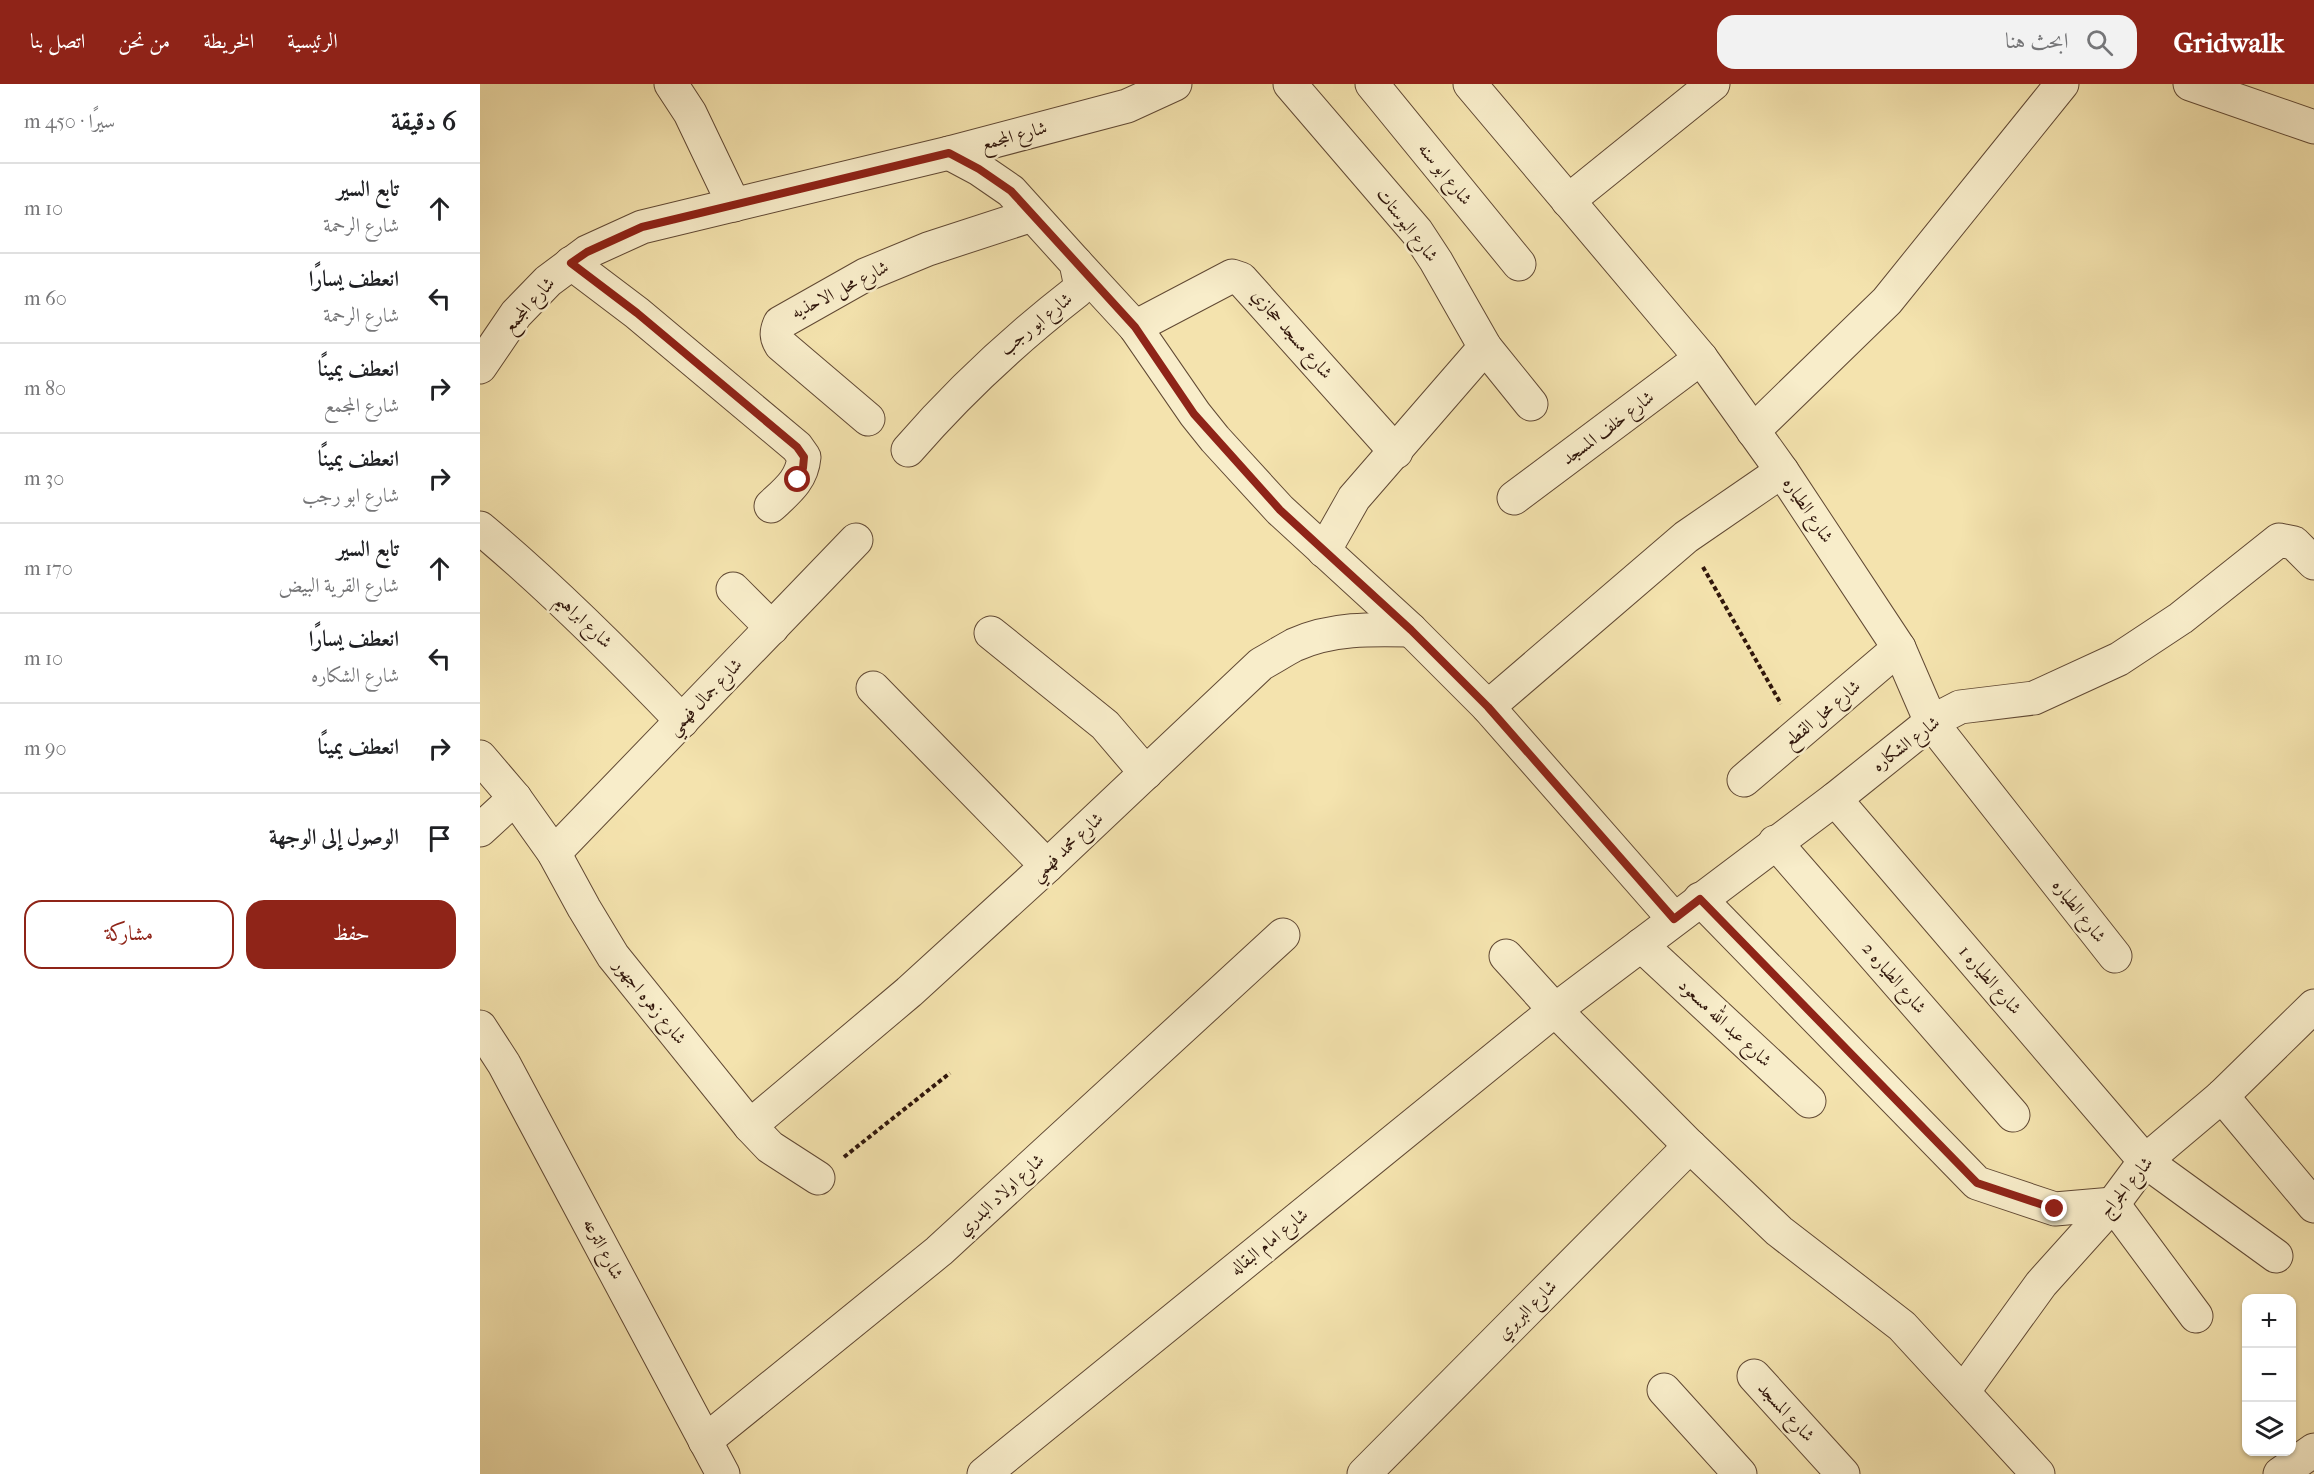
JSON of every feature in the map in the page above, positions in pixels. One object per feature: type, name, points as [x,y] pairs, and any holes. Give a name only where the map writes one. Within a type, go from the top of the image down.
[{"type":"street","points":[[671,84],[690,113],[734,205]]},
{"type":"street","name":"شارع المجمع","points":[[480,367],[516,314],[548,281],[587,252],[642,227],[949,153],[1127,106],[1175,84]]},
{"type":"street","name":"شارع البوستات","points":[[1290,84],[1417,232],[1485,347],[1531,404]]},
{"type":"street","name":"شارع ابو سنه","points":[[1372,84],[1519,264]]},
{"type":"street","name":"شارع الطياره","points":[[1470,84],[1701,358],[1782,471],[1899,648],[1931,722],[2115,956]]},
{"type":"street","points":[[1568,201],[1713,84]]},
{"type":"street","points":[[1753,431],[1887,301],[2062,84]]},
{"type":"street","points":[[2190,84],[2314,127]]},
{"type":"street","points":[[949,153],[997,180],[1011,191],[1135,327],[1194,414],[1215,439],[1280,510],[1411,630],[1488,707],[1674,919]]},
{"type":"street","name":"شارع محل الاحذيه","points":[[868,419],[781,345],[777,338],[780,323],[865,275],[928,249],[1032,214]]},
{"type":"street","points":[[571,263],[637,313],[797,447],[804,457],[803,468],[798,480],[771,506]]},
{"type":"street","name":"شارع ابو رجب","points":[[908,450],[984,368],[1029,328],[1077,291],[1080,282],[1076,263]]},
{"type":"street","name":"شارع مسجد حجازي","points":[[1135,327],[1232,276],[1241,279],[1396,452]]},
{"type":"street","points":[[1324,551],[1354,498],[1485,347]]},
{"type":"street","name":"شارع خلف المسجد","points":[[1514,498],[1701,358]]},
{"type":"street","points":[[1488,707],[1686,537],[1782,471]]},
{"type":"street","name":"شارع ابراهيم","points":[[480,528],[558,596],[682,721]]},
{"type":"street","name":"شارع جمال فهمي","points":[[554,853],[856,540]]},
{"type":"street","name":"شارع الشكاره","points":[[1555,1010],[1835,799],[1931,722],[1960,707],[2034,698],[2119,659],[2181,618],[2279,540],[2294,543],[2314,563]]},
{"type":"street","points":[[733,589],[772,628]]},
{"type":"street","name":"شارع محمد فهمي","points":[[750,1126],[909,992],[1047,866],[1261,664],[1296,644],[1334,632],[1373,629],[1411,630]]},
{"type":"street","points":[[991,633],[1105,725],[1146,773]]},
{"type":"street","name":"شارع محل القطع","points":[[1744,780],[1899,648]]},
{"type":"street","points":[[873,688],[1047,866]]},
{"type":"street","name":"شارع زهره اجهور","points":[[480,758],[515,798],[554,853],[613,956],[750,1126],[770,1147],[818,1178]]},
{"type":"street","points":[[480,830],[515,798]]},
{"type":"street","name":"شارع الطياره 1","points":[[1835,799],[2145,1161],[2276,1256]]},
{"type":"street","name":"شارع الطياره 2","points":[[1775,842],[2013,1115]]},
{"type":"street","points":[[1700,899],[1977,1183],[2055,1209],[2113,1204],[2196,1316]]},
{"type":"street","name":"شارع اولاد البدري","points":[[705,1441],[939,1251],[1283,935]]},
{"type":"street","name":"شارع عبد الله مسعود","points":[[1641,945],[1809,1101]]},
{"type":"street","points":[[1506,956],[1555,1010],[1690,1146],[1779,1231],[1902,1326],[2038,1474]]},
{"type":"street","name":"شارع الجراج","points":[[1963,1392],[2041,1284],[2113,1204],[2145,1161],[2222,1096],[2314,1006]]},
{"type":"street","name":"شارع امام البقاله","points":[[984,1474],[1555,1010]]},
{"type":"street","name":"شارع الترعه","points":[[480,1027],[504,1064],[723,1474]]},
{"type":"street","points":[[2222,1096],[2314,1206]]},
{"type":"street","name":"شارع البربري","points":[[1364,1474],[1690,1146]]},
{"type":"street","name":"شارع المسجد","points":[[1754,1376],[1844,1474]]},
{"type":"street","points":[[1664,1390],[1740,1474]]},
{"type":"street","points":[[2280,1474],[2314,1450]]},
{"type":"path","points":[[1686,537],[1798,734]]},
{"type":"path","points":[[818,1178],[950,1073]]},
{"type":"route","points":[[798,480],[803,468],[804,457],[797,447],[637,313],[571,263],[587,252],[642,227],[949,153],[997,180],[1011,191],[1135,327],[1194,414],[1215,439],[1280,510],[1411,630],[1488,707],[1674,919],[1700,899],[1977,1183],[2055,1209]]}]
